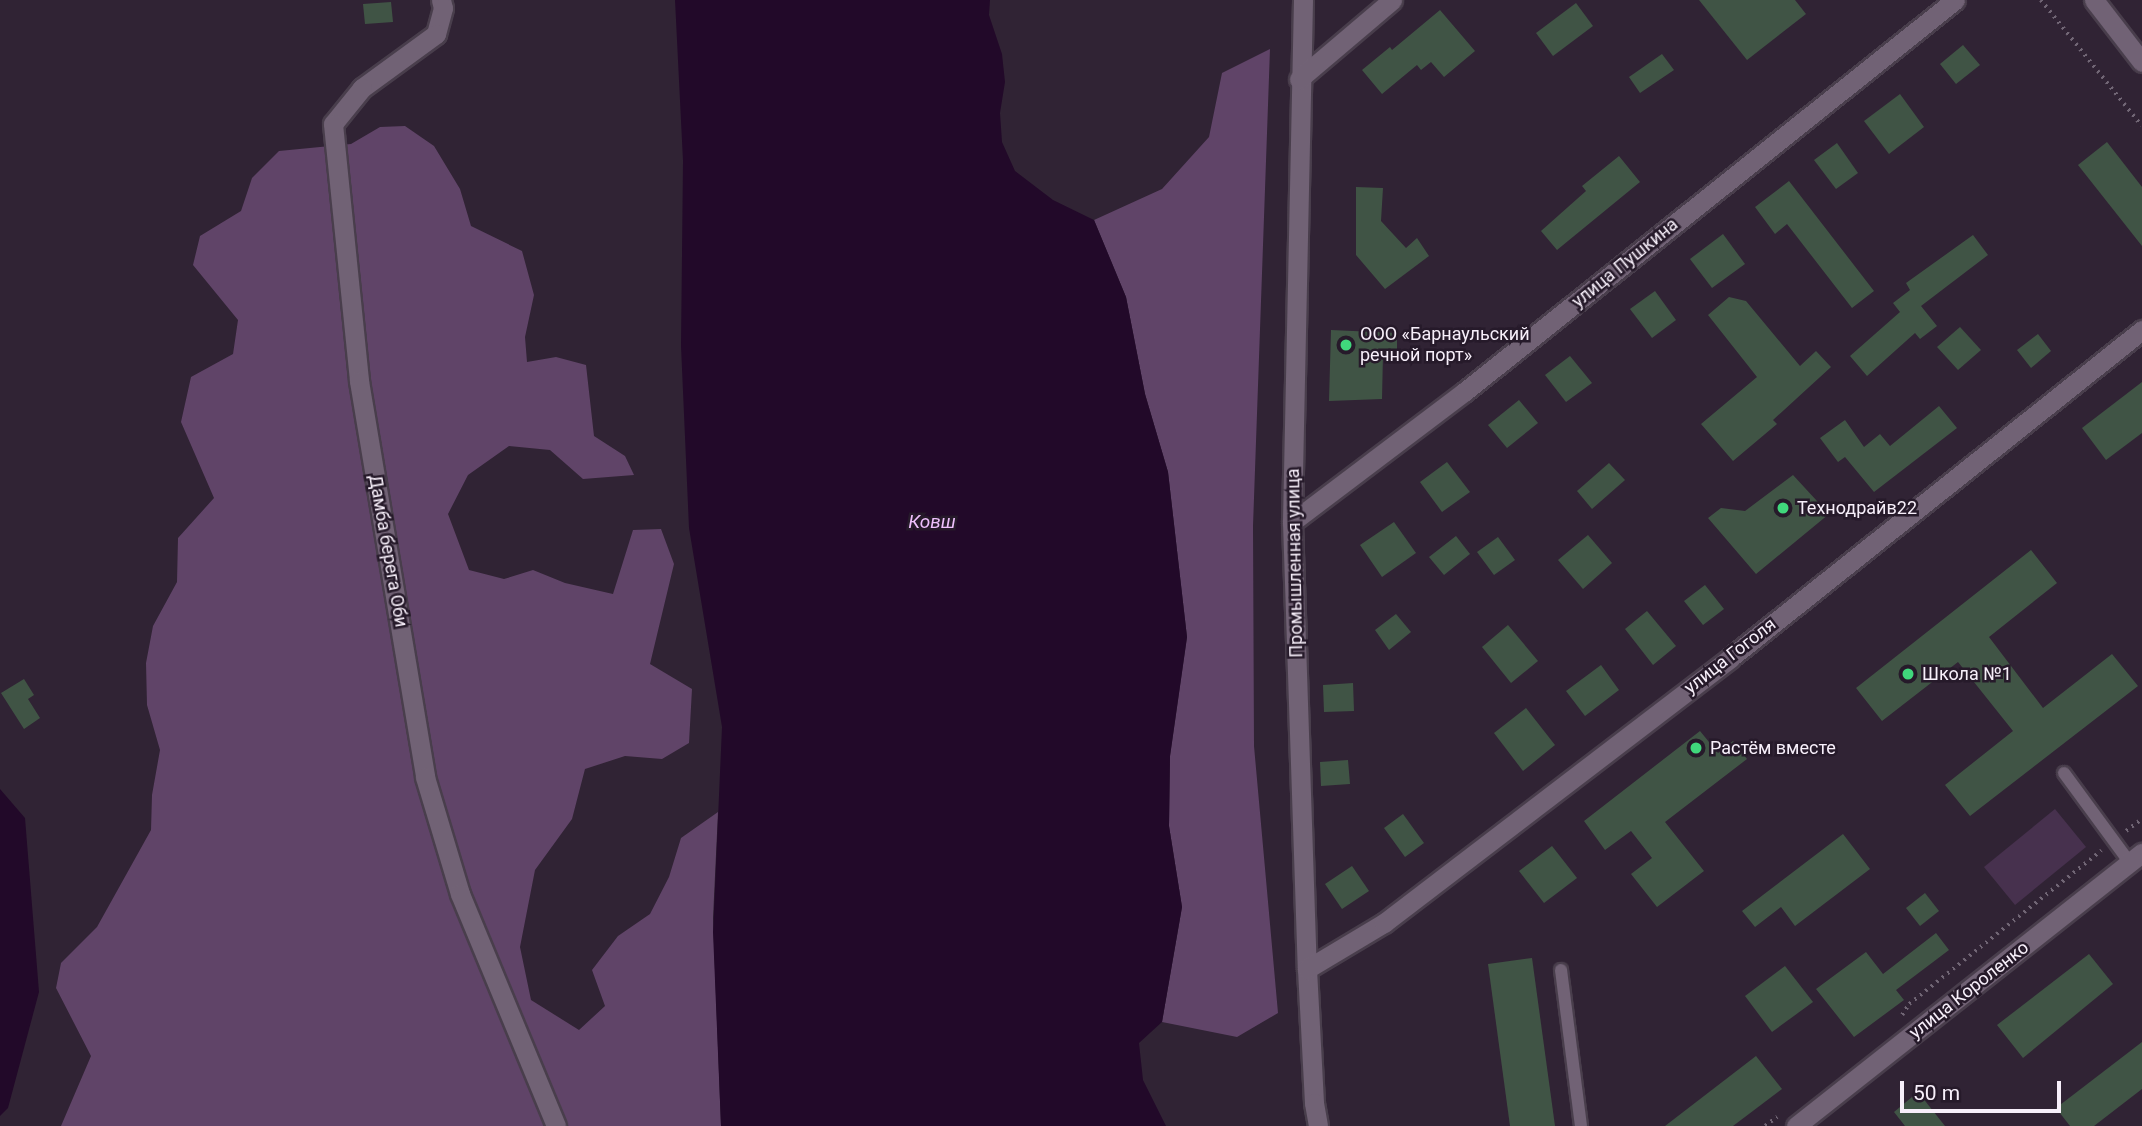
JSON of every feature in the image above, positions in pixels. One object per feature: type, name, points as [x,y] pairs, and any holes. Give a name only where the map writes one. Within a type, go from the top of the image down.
[{"type":"street","name":"Дамба берега Оби","points":[[441,0],[443,8],[436,34],[362,88],[333,124],[359,382],[425,777],[460,894],[556,1126]]},
{"type":"street","name":"Промышленная улица","points":[[1303,0],[1299,79],[1292,522],[1307,969],[1314,1103],[1318,1126]]},
{"type":"street","points":[[1299,79],[1392,0]]},
{"type":"street","name":"улица Пушкина","points":[[1292,522],[1475,383],[1955,0]]},
{"type":"street","points":[[2094,0],[2142,62]]},
{"type":"street","name":"улица Гоголя","points":[[1307,969],[1384,923],[1730,658],[2142,330]]},
{"type":"street","name":"улица Короленко","points":[[1798,1121],[2136,858]]},
{"type":"lane","points":[[2064,773],[2114,841],[2136,858]]},
{"type":"lane","points":[[1561,970],[1581,1126]]},
{"type":"path","points":[[2041,0],[2142,126]]},
{"type":"path","points":[[1898,1020],[1909,1004],[2142,819]]},
{"type":"path","points":[[1765,1126],[1798,1121]]},
{"type":"shaded area","points":[[1270,49],[1253,526],[1254,746],[1278,1013],[1237,1037],[1162,1022],[1182,907],[1169,826],[1170,756],[1187,637],[1168,472],[1145,394],[1126,297],[1094,220],[1162,189],[1209,137],[1222,73]]},
{"type":"shaded area","points":[[405,126],[434,146],[460,189],[471,226],[522,251],[534,295],[525,337],[527,362],[556,357],[586,365],[594,436],[625,456],[634,475],[583,479],[550,450],[509,446],[468,475],[448,514],[469,570],[504,579],[533,570],[565,583],[613,594],[633,530],[661,529],[674,564],[650,664],[692,689],[689,743],[662,759],[625,756],[585,769],[572,819],[535,870],[520,947],[531,1000],[579,1030],[605,1006],[592,970],[618,936],[650,914],[669,877],[681,838],[718,812],[713,918],[721,1126],[61,1126],[91,1056],[56,988],[61,963],[97,927],[151,830],[152,795],[160,750],[147,705],[146,663],[153,626],[177,582],[178,538],[214,498],[181,422],[191,377],[233,354],[238,320],[193,265],[200,236],[241,211],[252,178],[279,151],[351,144],[380,127]]},
{"type":"shaded area","points":[[2055,809],[2086,847],[2015,905],[1984,867]]},
{"type":"water","name":"Ковш","points":[[675,0],[990,0],[989,15],[1002,54],[1005,82],[1000,113],[1002,142],[1015,171],[1053,200],[1094,220],[1126,297],[1145,394],[1168,472],[1187,637],[1170,756],[1169,826],[1182,907],[1162,1022],[1139,1043],[1143,1080],[1166,1126],[721,1126],[713,932],[722,727],[689,528],[681,346],[683,161]]},
{"type":"water","points":[[0,789],[25,818],[39,992],[8,1108],[0,1116]]},
{"type":"building","points":[[1699,0],[1795,0],[1806,14],[1747,60]]},
{"type":"building","points":[[391,2],[393,22],[365,24],[363,4]]},
{"type":"building","points":[[1576,3],[1593,26],[1553,56],[1536,33]]},
{"type":"building","points":[[1440,10],[1475,51],[1444,77],[1431,62],[1421,70],[1417,65],[1382,94],[1362,70],[1390,47],[1392,50]]},
{"type":"building","points":[[1963,45],[1980,65],[1956,84],[1940,64]]},
{"type":"building","points":[[1662,54],[1674,70],[1640,93],[1629,77]]},
{"type":"building","points":[[1900,94],[1924,127],[1889,154],[1864,121]]},
{"type":"building","points":[[2107,142],[2142,187],[2142,246],[2078,165]]},
{"type":"building","points":[[1837,143],[1858,173],[1836,189],[1814,160]]},
{"type":"building","points":[[1619,156],[1640,182],[1557,250],[1541,231],[1586,191],[1582,186]]},
{"type":"building","points":[[1789,181],[1874,291],[1852,308],[1787,224],[1775,234],[1755,207]]},
{"type":"building","points":[[1356,187],[1383,188],[1381,221],[1406,248],[1417,238],[1429,256],[1385,289],[1356,255]]},
{"type":"building","points":[[1723,234],[1745,264],[1712,288],[1690,259]]},
{"type":"building","points":[[1973,235],[1988,255],[1921,306],[1937,326],[1920,339],[1915,333],[1867,376],[1850,356],[1900,312],[1893,303],[1910,290],[1906,283]]},
{"type":"building","points":[[1655,291],[1676,320],[1652,338],[1630,309]]},
{"type":"building","points":[[1729,297],[1746,301],[1800,366],[1816,351],[1831,367],[1773,420],[1777,424],[1733,461],[1701,424],[1757,377],[1708,315]]},
{"type":"building","points":[[1960,327],[1981,350],[1958,370],[1937,347]]},
{"type":"building","points":[[1331,330],[1397,333],[1397,355],[1383,354],[1382,399],[1329,401]]},
{"type":"building","points":[[2038,334],[2051,351],[2031,368],[2017,350]]},
{"type":"building","points":[[1570,356],[1592,383],[1566,402],[1545,375]]},
{"type":"building","points":[[2142,382],[2142,433],[2106,460],[2082,428]]},
{"type":"building","points":[[1519,400],[1538,423],[1507,448],[1488,425]]},
{"type":"building","points":[[1939,406],[1957,428],[1874,492],[1845,457],[1838,462],[1820,438],[1845,420],[1864,447],[1880,434],[1890,446]]},
{"type":"building","points":[[1447,462],[1470,492],[1442,512],[1420,482]]},
{"type":"building","points":[[1609,463],[1625,480],[1592,509],[1577,491]]},
{"type":"building","points":[[1793,475],[1829,514],[1756,574],[1708,518],[1721,508],[1745,511]]},
{"type":"building","points":[[1394,522],[1416,553],[1382,577],[1360,545]]},
{"type":"building","points":[[1588,535],[1612,563],[1583,589],[1558,560]]},
{"type":"building","points":[[1456,536],[1470,554],[1444,575],[1429,557]]},
{"type":"building","points":[[1498,537],[1515,560],[1494,575],[1477,552]]},
{"type":"building","name":"Школа №1","points":[[2031,550],[2057,583],[1989,637],[2043,708],[2112,654],[2138,686],[1970,816],[1945,785],[2013,731],[1958,662],[1882,721],[1856,688]]},
{"type":"building","points":[[1705,585],[1724,609],[1703,625],[1684,601]]},
{"type":"building","points":[[1647,611],[1676,646],[1653,665],[1625,629]]},
{"type":"building","points":[[1396,614],[1411,632],[1389,650],[1375,630]]},
{"type":"building","points":[[1508,625],[1538,661],[1511,683],[1482,647]]},
{"type":"building","points":[[1601,665],[1619,690],[1585,716],[1566,691]]},
{"type":"building","points":[[24,679],[34,695],[28,699],[40,718],[24,729],[1,693]]},
{"type":"building","points":[[1353,683],[1354,711],[1324,712],[1323,685]]},
{"type":"building","points":[[1526,708],[1555,745],[1523,771],[1494,733]]},
{"type":"building","points":[[1700,731],[1718,753],[1733,741],[1747,759],[1665,822],[1704,871],[1657,907],[1631,874],[1652,858],[1631,831],[1605,850],[1584,821]]},
{"type":"building","points":[[1348,760],[1350,784],[1321,786],[1320,762]]},
{"type":"building","points":[[1403,814],[1424,843],[1405,857],[1384,828]]},
{"type":"building","points":[[1843,834],[1870,869],[1795,926],[1781,907],[1755,927],[1742,911]]},
{"type":"building","points":[[1552,846],[1577,878],[1544,903],[1519,871]]},
{"type":"building","points":[[1352,866],[1369,891],[1342,909],[1325,884]]},
{"type":"building","points":[[1925,893],[1939,911],[1920,926],[1906,908]]},
{"type":"building","points":[[1936,933],[1949,950],[1896,990],[1904,1000],[1854,1037],[1816,989],[1866,952],[1883,974]]},
{"type":"building","points":[[2089,954],[2113,984],[2023,1058],[1997,1025]]},
{"type":"building","points":[[1532,958],[1555,1126],[1510,1126],[1488,964]]},
{"type":"building","points":[[1785,966],[1813,1002],[1772,1032],[1745,996]]},
{"type":"building","points":[[2142,1042],[2142,1089],[2094,1126],[2070,1126],[2056,1108]]},
{"type":"building","points":[[1756,1056],[1782,1089],[1733,1126],[1665,1126]]},
{"type":"building","points":[[1918,1092],[1945,1126],[1905,1126],[1894,1112]]},
{"type":"place","name":"ООО «Барнаульский речной порт»","points":[[1346,345]]},
{"type":"place","name":"Технодрайв22","points":[[1783,508]]},
{"type":"place","name":"Школа №1","points":[[1908,674]]},
{"type":"place","name":"Растём вместе","points":[[1696,748]]}]
